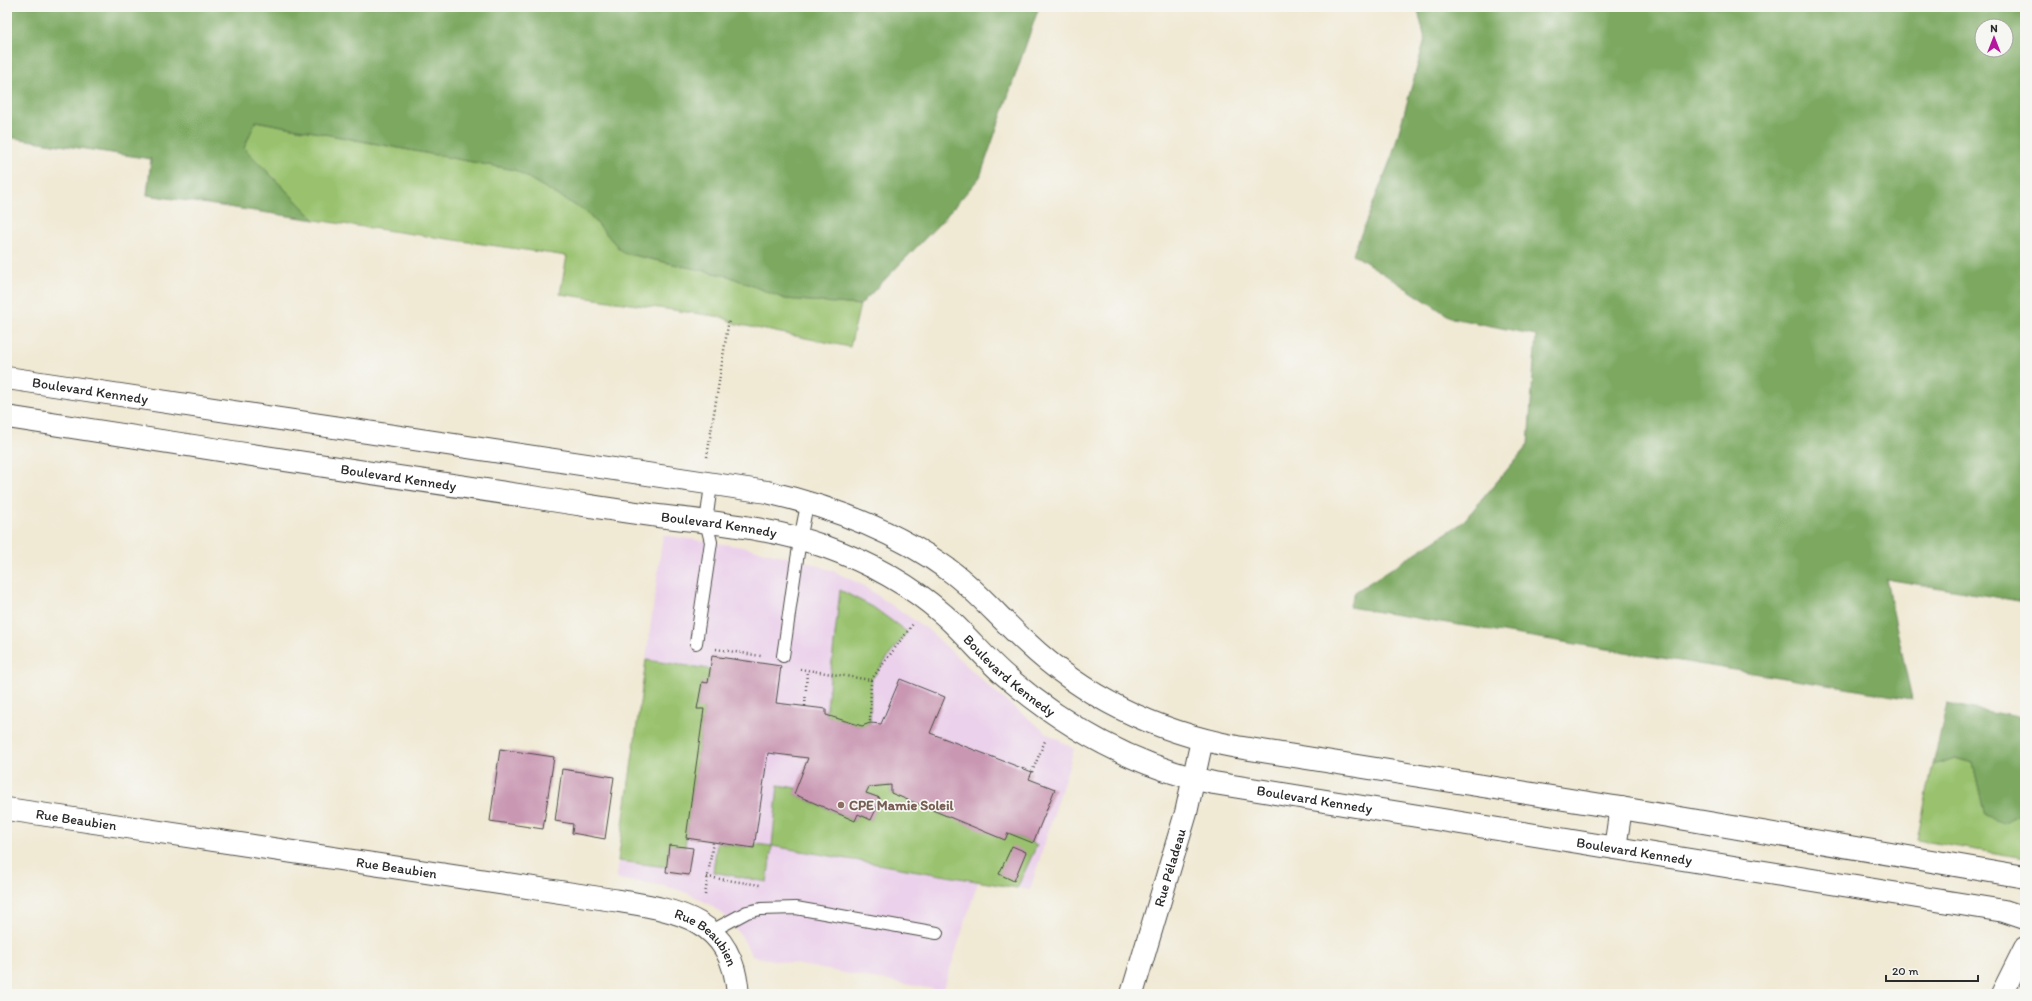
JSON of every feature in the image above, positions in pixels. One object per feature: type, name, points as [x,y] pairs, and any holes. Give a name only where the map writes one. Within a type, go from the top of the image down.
[{"type":"street","name":"Boulevard Kennedy","points":[[7,378],[709,475],[808,502],[881,529],[950,570],[1027,643],[1061,672],[1085,688],[1132,714],[1202,740],[1621,808],[2025,877]]},
{"type":"street","name":"Boulevard Kennedy","points":[[7,417],[374,474],[706,522],[800,538],[855,559],[903,585],[925,599],[945,616],[1004,675],[1049,711],[1073,727],[1119,751],[1194,779],[2004,912],[2025,918]]},
{"type":"street","name":"Rue Péladeau","points":[[1132,994],[1184,819],[1202,740]]},
{"type":"street","points":[[1615,848],[1621,808]]},
{"type":"street","name":"Rue Beaubien","points":[[7,809],[652,906],[680,912],[700,923],[710,932],[730,957],[737,978],[738,994]]},
{"type":"street","points":[[2002,994],[2025,948]]},
{"type":"lane","points":[[696,643],[711,542],[706,522],[709,475]]},
{"type":"lane","points":[[783,656],[798,563],[800,538],[808,502]]},
{"type":"lane","points":[[710,932],[747,912],[761,909],[796,908],[937,932]]},
{"type":"path","points":[[709,475],[729,319]]},
{"type":"path","points":[[870,723],[871,680],[915,621]]},
{"type":"path","points":[[710,648],[765,657]]},
{"type":"path","points":[[794,668],[871,680]]},
{"type":"path","points":[[805,706],[808,670]]},
{"type":"path","points":[[1032,772],[1048,734]]},
{"type":"path","points":[[704,901],[712,842]]},
{"type":"path","points":[[708,877],[765,886]]},
{"type":"shaded area","name":"CPE Mamie Soleil","points":[[663,535],[743,547],[805,561],[833,571],[862,585],[927,629],[995,692],[1048,734],[1074,749],[1030,890],[978,882],[943,991],[752,956],[741,935],[726,917],[709,904],[688,893],[665,886],[616,879]]},
{"type":"green space","points":[[7,7],[1039,7],[980,177],[941,222],[860,305],[785,299],[728,276],[623,253],[588,213],[515,170],[256,121],[244,148],[315,220],[147,195],[151,159],[7,137]]},
{"type":"green space","points":[[1417,7],[2025,7],[2025,602],[1886,579],[1912,699],[1349,607],[1355,592],[1462,523],[1528,445],[1536,335],[1452,318],[1353,254],[1392,156],[1425,39]]},
{"type":"green space","points":[[255,121],[515,170],[588,213],[623,253],[728,276],[785,299],[860,305],[850,347],[736,324],[722,317],[560,294],[567,256],[315,220],[244,148]]},
{"type":"green space","points":[[840,590],[873,607],[907,632],[871,680],[870,723],[862,726],[826,715]]},
{"type":"green space","points":[[646,660],[710,669],[708,683],[702,683],[697,708],[704,709],[685,847],[669,845],[667,867],[618,861]]},
{"type":"green space","points":[[1947,704],[2025,718],[2024,812],[2004,823],[1985,816],[1973,763],[1955,758],[1933,765]]},
{"type":"green space","points":[[1955,758],[1973,763],[1985,816],[2025,771],[2025,858],[1917,840],[1933,765]]},
{"type":"green space","points":[[778,785],[796,788],[794,794],[854,821],[858,814],[871,820],[880,798],[866,793],[869,787],[891,785],[891,793],[1005,839],[1008,833],[1037,845],[1017,888],[772,846]]},
{"type":"green space","points":[[717,843],[754,848],[755,844],[772,846],[767,882],[713,872]]},
{"type":"building","points":[[712,656],[781,666],[776,703],[826,709],[826,715],[862,726],[870,723],[881,724],[900,679],[945,697],[930,733],[1032,772],[1029,779],[1055,789],[1033,843],[1008,833],[1005,840],[891,793],[891,785],[869,787],[866,793],[880,798],[878,805],[871,820],[858,814],[855,821],[794,794],[808,758],[768,753],[754,848],[686,838],[704,709],[697,709],[702,682],[708,683]]},
{"type":"building","points":[[500,749],[554,757],[543,829],[490,821]]},
{"type":"building","points":[[562,769],[614,777],[605,839],[572,833],[573,824],[555,821]]},
{"type":"building","points":[[669,845],[693,848],[689,875],[666,872]]},
{"type":"building","points":[[1012,846],[1026,852],[1014,881],[999,874]]},
{"type":"place","name":"CPE Mamie Soleil","points":[[841,805]]}]
